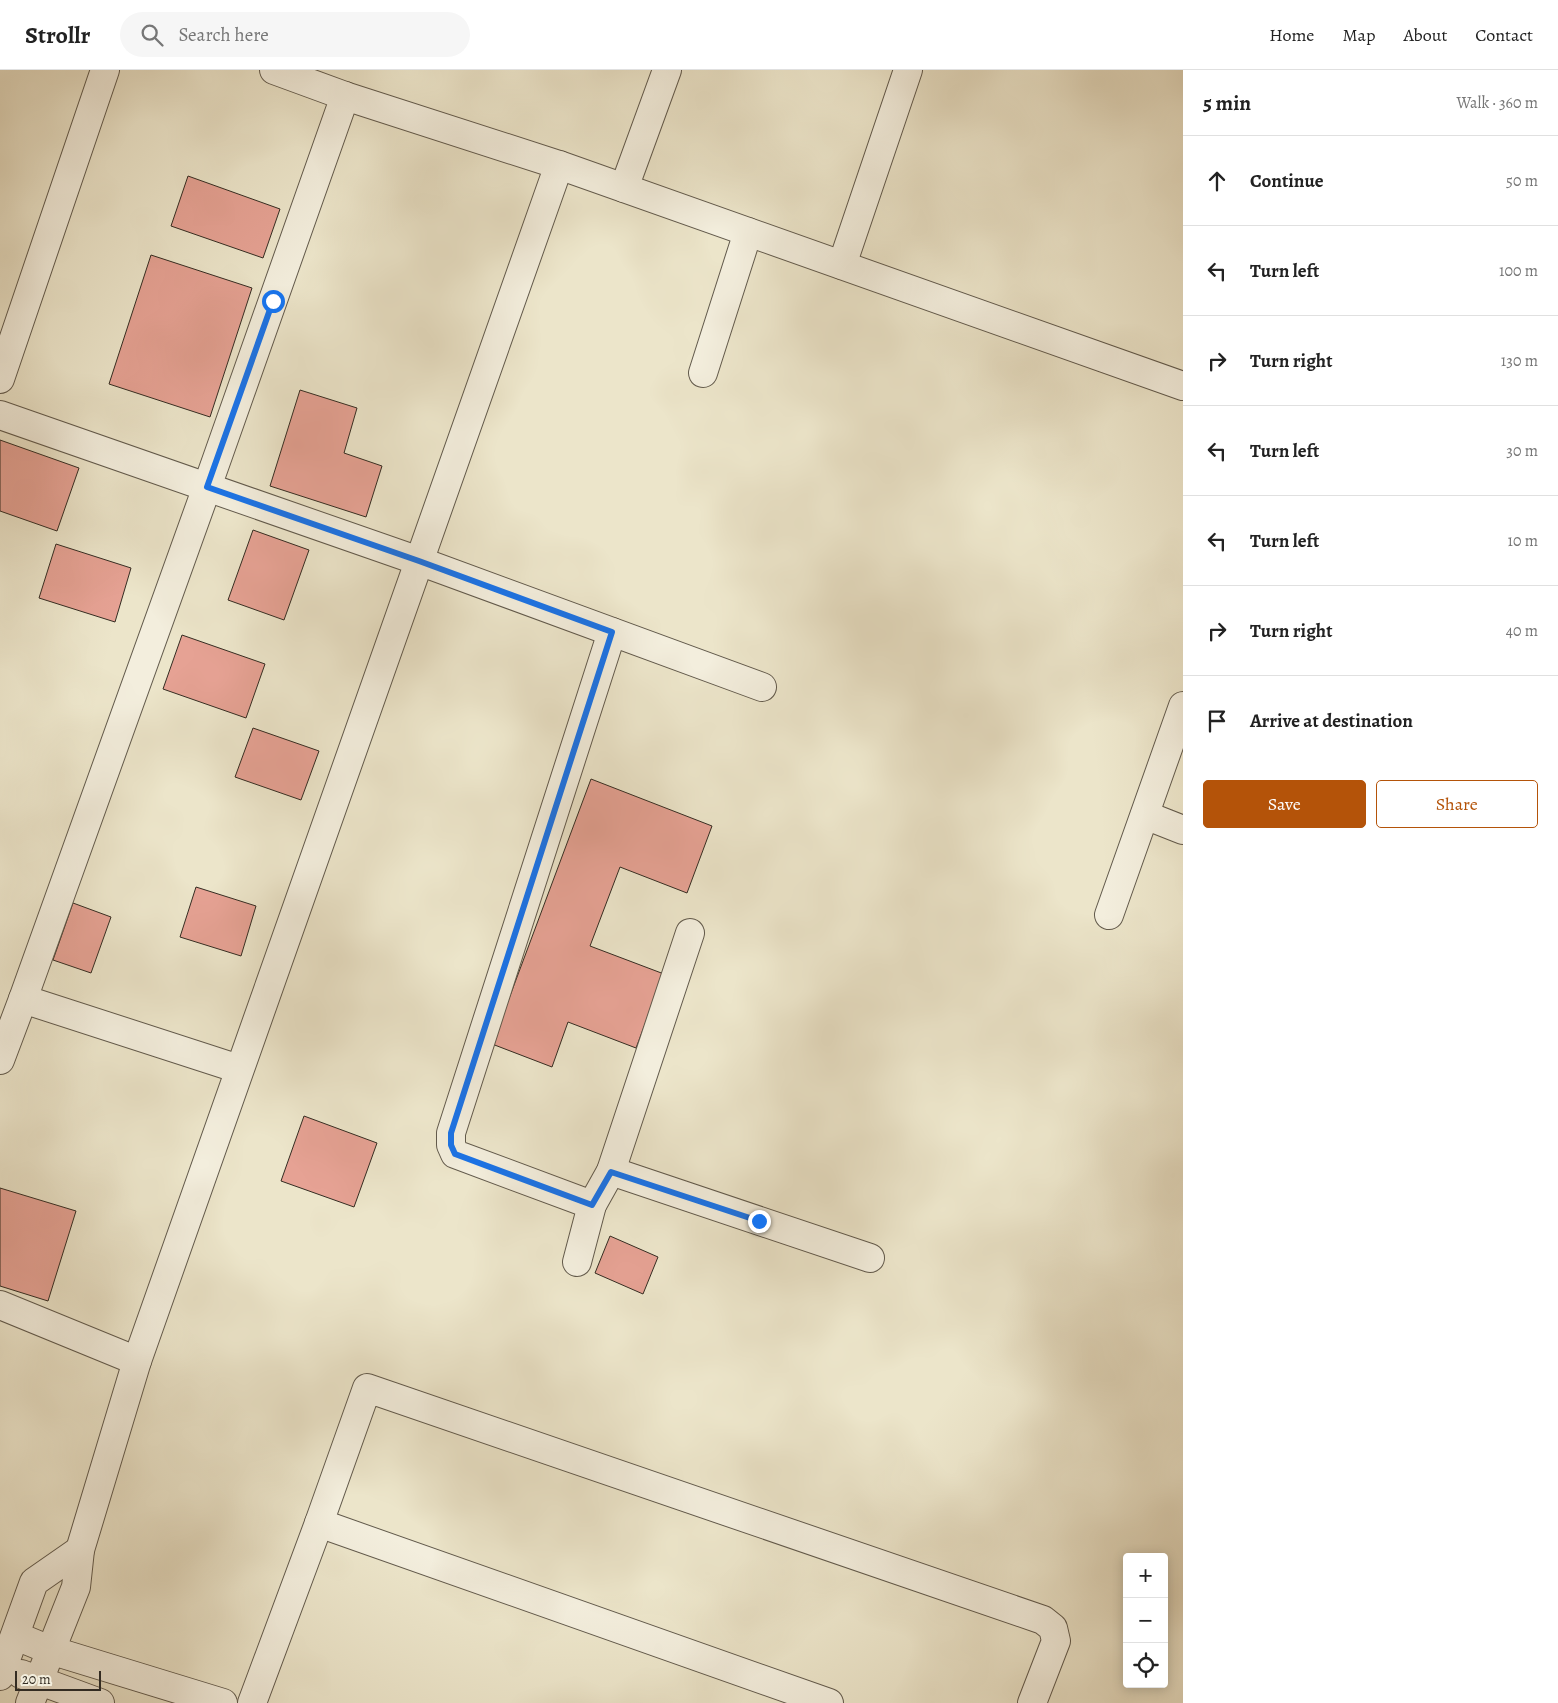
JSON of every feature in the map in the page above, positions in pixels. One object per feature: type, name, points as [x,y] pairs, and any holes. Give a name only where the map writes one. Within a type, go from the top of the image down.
[{"type":"street","points":[[0,380],[105,70]]},
{"type":"street","points":[[274,70],[345,96],[559,165],[1183,386]]},
{"type":"street","points":[[624,188],[667,70]]},
{"type":"street","points":[[842,265],[908,70]]},
{"type":"street","points":[[0,1060],[207,487],[345,96]]},
{"type":"street","points":[[34,1692],[76,1587],[80,1550],[137,1360],[559,165]]},
{"type":"street","points":[[703,373],[748,232]]},
{"type":"street","points":[[0,414],[419,561],[762,687]]},
{"type":"street","points":[[592,1205],[455,1154],[451,1145],[451,1133],[612,632]]},
{"type":"street","points":[[1109,915],[1183,706]]},
{"type":"street","points":[[1145,814],[1183,830]]},
{"type":"street","points":[[577,1262],[592,1205],[611,1172],[690,933]]},
{"type":"street","points":[[22,999],[240,1069]]},
{"type":"street","points":[[611,1172],[870,1258]]},
{"type":"street","points":[[0,1305],[137,1360]]},
{"type":"street","points":[[252,1703],[367,1388],[1044,1620],[1053,1628],[1056,1641],[1032,1703]]},
{"type":"street","points":[[319,1523],[829,1703]]},
{"type":"street","points":[[80,1550],[34,1582],[2,1671],[34,1692],[100,1703]]},
{"type":"street","points":[[16,1636],[50,1650],[223,1703]]},
{"type":"building","points":[[188,176],[280,209],[263,258],[171,226]]},
{"type":"building","points":[[151,255],[252,288],[210,417],[109,384]]},
{"type":"building","points":[[300,390],[357,408],[344,453],[382,466],[366,517],[270,486]]},
{"type":"building","points":[[0,440],[79,468],[57,531],[0,511]]},
{"type":"building","points":[[253,530],[309,550],[284,620],[228,600]]},
{"type":"building","points":[[56,544],[131,568],[115,622],[39,598]]},
{"type":"building","points":[[182,635],[265,664],[246,718],[163,689]]},
{"type":"building","points":[[253,728],[319,751],[301,800],[235,777]]},
{"type":"building","points":[[591,779],[712,826],[687,893],[620,867],[590,946],[664,974],[636,1048],[568,1022],[552,1067],[492,1044]]},
{"type":"building","points":[[196,887],[256,906],[241,956],[180,937]]},
{"type":"building","points":[[73,903],[111,917],[91,973],[53,960]]},
{"type":"building","points":[[304,1116],[377,1143],[354,1207],[281,1181]]},
{"type":"building","points":[[0,1188],[76,1211],[48,1301],[0,1286]]},
{"type":"building","points":[[610,1236],[658,1257],[643,1294],[595,1273]]},
{"type":"route","points":[[273,301],[207,487],[419,561],[612,632],[451,1133],[451,1145],[455,1154],[592,1205],[611,1172],[759,1221]]}]
